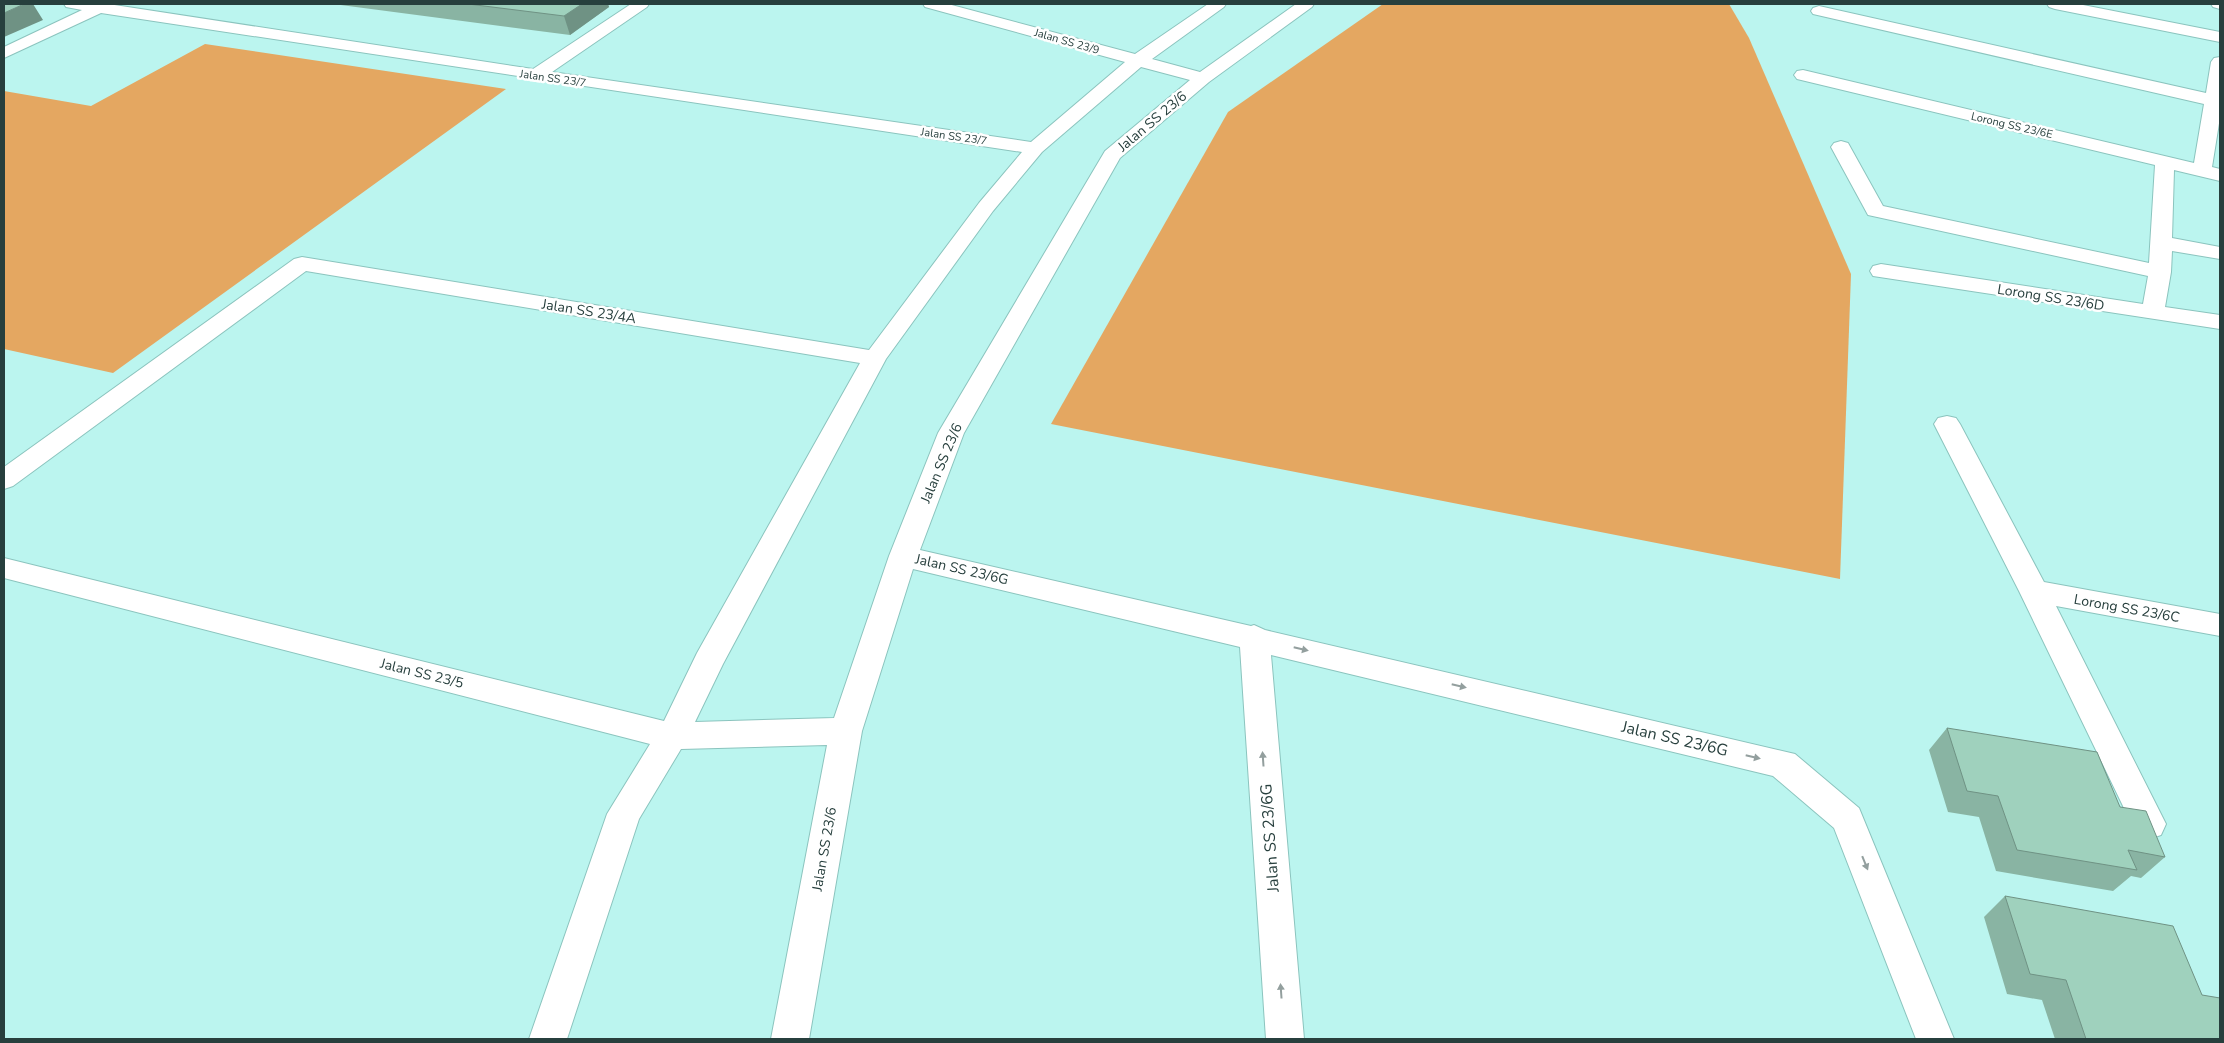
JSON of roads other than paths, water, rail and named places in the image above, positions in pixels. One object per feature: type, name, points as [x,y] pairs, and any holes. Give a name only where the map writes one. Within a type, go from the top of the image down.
[{"type":"street","name":"Jalan SS 23/7","points":[[72,4],[104,6],[536,75],[1035,148]]},
{"type":"street","points":[[536,75],[641,4]]},
{"type":"street","name":"Jalan SS 23/9","points":[[931,4],[1203,78]]},
{"type":"street","points":[[548,1039],[624,814],[672,736],[708,662],[875,358],[986,208],[1035,148],[1137,61],[1218,4]]},
{"type":"street","name":"Jalan SS 23/6","points":[[790,1039],[846,731],[903,556],[951,433],[1112,155],[1203,78],[1306,4]]},
{"type":"street","points":[[2055,4],[2220,38]]},
{"type":"street","points":[[2132,4],[2220,22]]},
{"type":"street","points":[[4,52],[104,6]]},
{"type":"street","points":[[1819,11],[2217,102]]},
{"type":"street","points":[[2202,171],[2217,102],[2220,62]]},
{"type":"street","name":"Lorong SS 23/6E","points":[[1803,75],[2220,175]]},
{"type":"street","points":[[1841,148],[1875,212],[2160,272]]},
{"type":"street","points":[[2153,313],[2160,272],[2165,162]]},
{"type":"street","points":[[2161,243],[2220,254]]},
{"type":"street","name":"Jalan SS 23/4A","points":[[4,480],[302,264],[875,358]]},
{"type":"street","name":"Lorong SS 23/6D","points":[[1881,271],[2220,322]]},
{"type":"street","points":[[1947,424],[2034,591],[2149,824]]},
{"type":"street","name":"Jalan SS 23/6G","points":[[903,556],[1254,637],[1783,764],[1847,819],[1935,1039]]},
{"type":"street","name":"Jalan SS 23/5","points":[[4,568],[672,736],[846,731]]},
{"type":"street","name":"Lorong SS 23/6C","points":[[2034,591],[2220,625]]},
{"type":"street","name":"Jalan SS 23/6G","points":[[1254,637],[1285,1039]]}]
